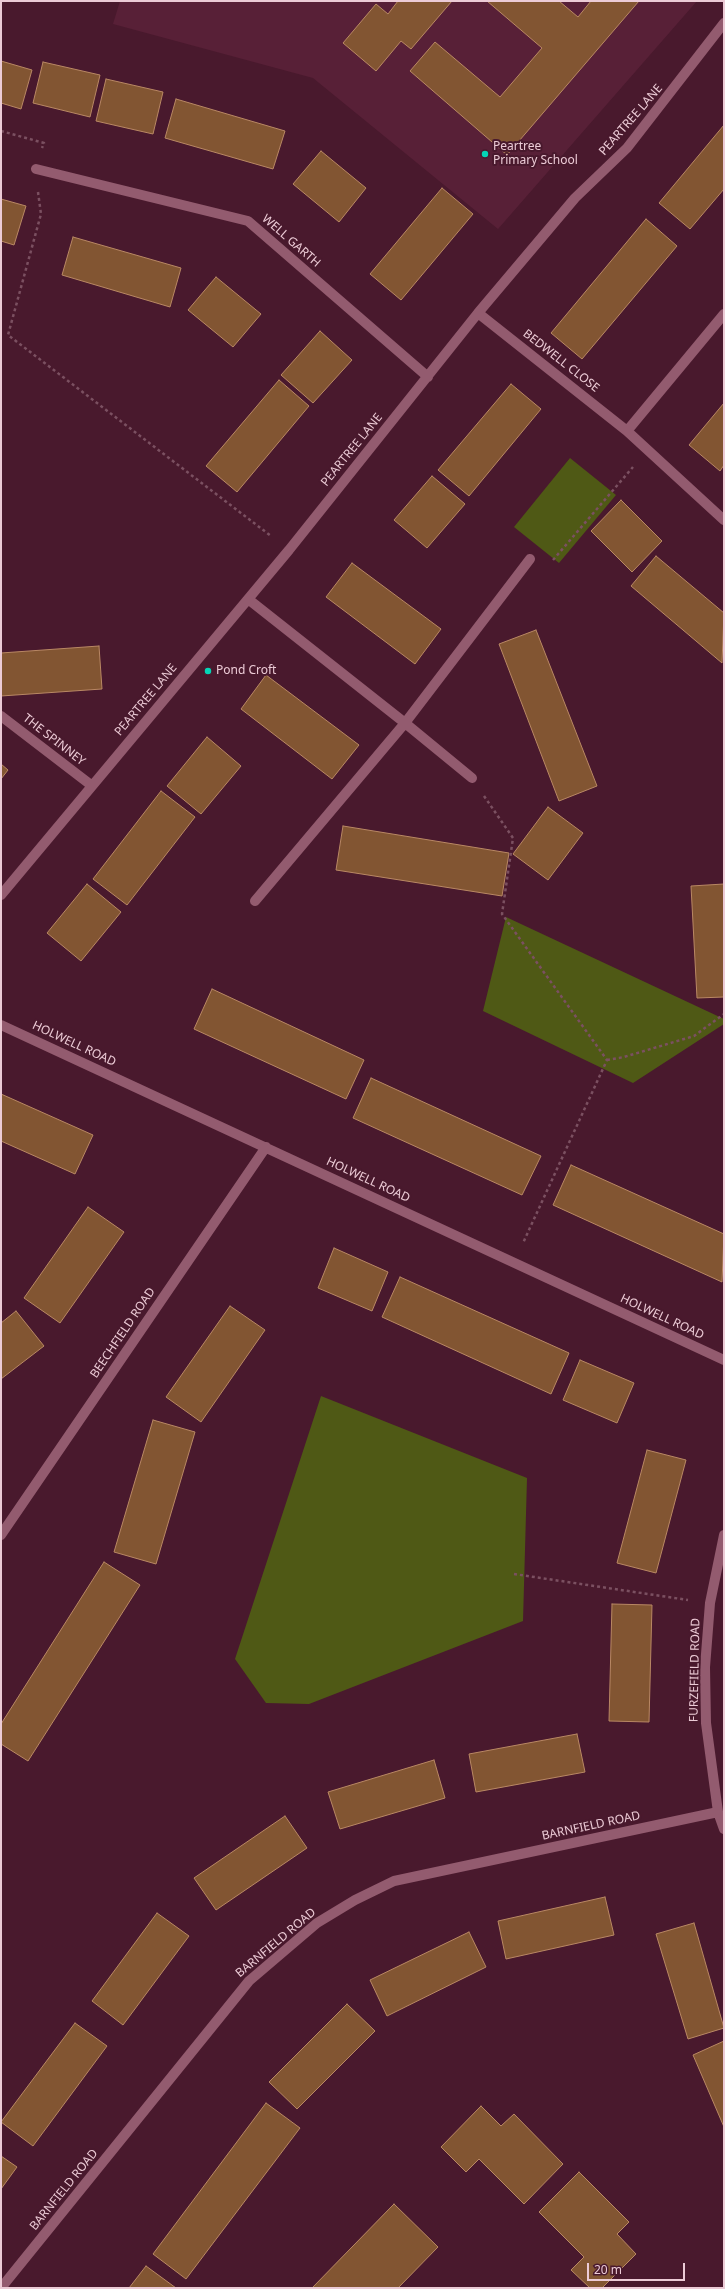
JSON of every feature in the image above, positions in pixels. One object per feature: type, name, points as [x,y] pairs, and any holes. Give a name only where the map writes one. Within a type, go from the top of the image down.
[{"type":"street","name":"PEARTREE LANE","points":[[1,895],[91,785],[289,550],[478,313],[575,198],[627,148],[724,23]]},
{"type":"street","name":"WELL GARTH","points":[[36,169],[248,221],[428,377]]},
{"type":"street","name":"BEDWELL CLOSE","points":[[478,313],[627,431],[724,520]]},
{"type":"street","points":[[627,431],[724,314]]},
{"type":"street","points":[[255,901],[405,723],[530,558]]},
{"type":"street","points":[[248,599],[472,778]]},
{"type":"street","name":"THE SPINNEY","points":[[1,716],[91,785]]},
{"type":"street","name":"HOLWELL ROAD","points":[[1,1025],[724,1360]]},
{"type":"street","name":"BEECHFIELD ROAD","points":[[1,1535],[266,1147]]},
{"type":"street","name":"FURZEFIELD ROAD","points":[[724,1535],[710,1604],[705,1668],[706,1723],[718,1812],[724,1829]]},
{"type":"street","name":"BARNFIELD ROAD","points":[[1,2288],[249,1981],[317,1923],[355,1900],[394,1881],[718,1812]]},
{"type":"path","points":[[1,131],[44,143],[36,169],[41,214],[8,334],[289,550]]},
{"type":"path","points":[[530,558],[546,569],[648,450]]},
{"type":"path","points":[[472,778],[513,838],[502,914],[607,1060]]},
{"type":"path","points":[[607,1060],[624,1057],[694,1036],[724,1014]]},
{"type":"path","points":[[513,1263],[607,1060]]},
{"type":"path","points":[[514,1574],[710,1604]]},
{"type":"shaded area","name":"Peartree Primary School","points":[[120,1],[697,1],[498,229],[313,78],[113,24]]},
{"type":"green space","points":[[570,458],[616,495],[559,563],[514,527]]},
{"type":"green space","points":[[506,917],[724,1019],[724,1024],[633,1083],[483,1011]]},
{"type":"green space","points":[[321,1396],[527,1478],[523,1621],[309,1704],[266,1703],[235,1659]]},
{"type":"building","points":[[398,1],[452,1],[411,49],[401,41],[376,71],[343,43],[376,4],[388,14]]},
{"type":"building","points":[[487,1],[559,1],[578,17],[591,1],[639,1],[507,155],[410,71],[435,42],[500,97],[542,48]]},
{"type":"building","points":[[1,61],[32,70],[21,109],[1,103]]},
{"type":"building","points":[[43,62],[100,75],[90,117],[33,103]]},
{"type":"building","points":[[106,79],[163,92],[153,134],[96,121]]},
{"type":"building","points":[[176,99],[285,131],[273,169],[165,138]]},
{"type":"building","points":[[724,125],[724,189],[690,229],[659,203]]},
{"type":"building","points":[[321,151],[366,188],[339,222],[293,184]]},
{"type":"building","points":[[442,188],[473,214],[401,300],[370,274]]},
{"type":"building","points":[[1,199],[26,206],[14,245],[1,241]]},
{"type":"building","points":[[646,219],[677,246],[582,359],[551,333]]},
{"type":"building","points":[[73,237],[181,268],[170,307],[62,275]]},
{"type":"building","points":[[216,277],[261,314],[233,347],[188,310]]},
{"type":"building","points":[[320,331],[352,360],[313,403],[281,375]]},
{"type":"building","points":[[279,380],[309,406],[237,492],[206,466]]},
{"type":"building","points":[[511,384],[541,409],[469,496],[438,470]]},
{"type":"building","points":[[724,403],[724,465],[720,471],[689,445]]},
{"type":"building","points":[[432,476],[465,504],[427,548],[394,520]]},
{"type":"building","points":[[621,500],[662,541],[632,572],[591,531]]},
{"type":"building","points":[[656,556],[724,613],[722,663],[631,586]]},
{"type":"building","points":[[352,563],[441,629],[415,664],[326,597]]},
{"type":"building","points":[[536,630],[597,786],[559,801],[499,644]]},
{"type":"building","points":[[99,646],[102,689],[1,696],[1,653]]},
{"type":"building","points":[[266,675],[359,745],[332,779],[241,709]]},
{"type":"building","points":[[207,737],[241,766],[201,814],[167,786]]},
{"type":"building","points":[[1,764],[8,770],[1,779]]},
{"type":"building","points":[[161,791],[195,817],[127,905],[93,879]]},
{"type":"building","points":[[548,807],[583,833],[548,880],[513,854]]},
{"type":"building","points":[[343,826],[509,853],[502,896],[336,870]]},
{"type":"building","points":[[87,884],[121,912],[81,961],[47,933]]},
{"type":"building","points":[[724,884],[724,997],[697,998],[691,886]]},
{"type":"building","points":[[212,989],[364,1060],[346,1099],[194,1029]]},
{"type":"building","points":[[371,1078],[541,1156],[522,1195],[353,1118]]},
{"type":"building","points":[[1,1094],[93,1135],[75,1174],[1,1141]]},
{"type":"building","points":[[571,1165],[724,1234],[722,1282],[553,1205]]},
{"type":"building","points":[[88,1207],[124,1232],[60,1323],[24,1298]]},
{"type":"building","points":[[334,1248],[388,1272],[372,1311],[318,1288]]},
{"type":"building","points":[[400,1277],[569,1353],[551,1394],[382,1317]]},
{"type":"building","points":[[230,1306],[265,1330],[201,1422],[166,1397]]},
{"type":"building","points":[[16,1311],[44,1346],[1,1379],[1,1323]]},
{"type":"building","points":[[580,1360],[634,1383],[617,1423],[563,1400]]},
{"type":"building","points":[[153,1420],[195,1432],[156,1564],[114,1552]]},
{"type":"building","points":[[647,1450],[686,1460],[656,1573],[617,1563]]},
{"type":"building","points":[[104,1562],[140,1585],[28,1761],[1,1744],[1,1724]]},
{"type":"building","points":[[612,1604],[652,1605],[649,1722],[609,1721]]},
{"type":"building","points":[[577,1734],[585,1772],[476,1792],[469,1754]]},
{"type":"building","points":[[434,1760],[445,1798],[340,1829],[328,1792]]},
{"type":"building","points":[[285,1816],[307,1848],[216,1910],[194,1878]]},
{"type":"building","points":[[605,1897],[614,1935],[506,1959],[498,1921]]},
{"type":"building","points":[[157,1913],[189,1936],[123,2025],[92,2001]]},
{"type":"building","points":[[694,1923],[724,2028],[688,2039],[656,1934]]},
{"type":"building","points":[[469,1932],[486,1967],[387,2016],[370,1980]]},
{"type":"building","points":[[347,2004],[375,2031],[297,2109],[269,2082]]},
{"type":"building","points":[[75,2023],[107,2046],[33,2146],[1,2122]]},
{"type":"building","points":[[724,2041],[724,2127],[693,2055]]},
{"type":"building","points":[[266,2103],[300,2128],[186,2279],[153,2254]]},
{"type":"building","points":[[481,2106],[501,2126],[514,2114],[563,2164],[524,2204],[479,2159],[466,2172],[441,2147]]},
{"type":"building","points":[[1,2156],[17,2167],[1,2189]]},
{"type":"building","points":[[579,2172],[629,2222],[617,2234],[636,2254],[602,2288],[590,2288],[571,2270],[584,2257],[539,2212]]},
{"type":"building","points":[[394,2204],[438,2247],[398,2288],[312,2288]]},
{"type":"building","points":[[146,2266],[176,2288],[129,2288]]},
{"type":"place","name":"Peartree Primary School","points":[[485,154]]},
{"type":"place","name":"Pond Croft","points":[[208,671]]}]
